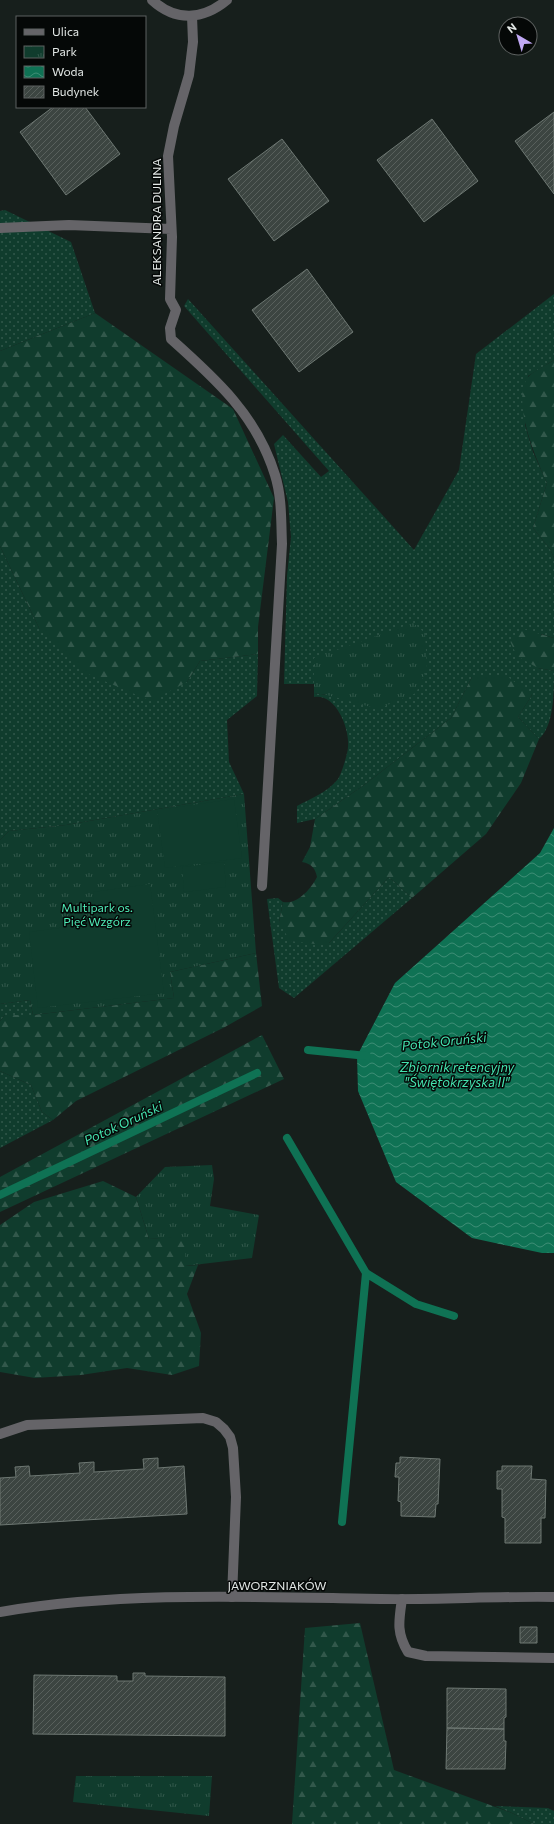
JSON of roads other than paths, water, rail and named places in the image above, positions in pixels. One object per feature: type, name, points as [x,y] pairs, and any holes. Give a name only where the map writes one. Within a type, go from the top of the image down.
[{"type":"street","points":[[152,0],[164,9],[178,14],[192,16],[206,13],[218,7],[227,0]]},
{"type":"street","name":"ALEKSANDRA DULINA","points":[[192,16],[193,42],[189,75],[174,126],[168,156],[171,229],[170,299],[176,310],[170,328],[171,339],[218,381],[246,416],[266,450],[276,476],[280,501],[282,544],[262,886]]},
{"type":"street","points":[[0,228],[69,225],[171,229]]},
{"type":"street","points":[[0,1434],[27,1426],[203,1418],[216,1422],[230,1437],[233,1448],[236,1497],[232,1597]]},
{"type":"street","name":"JAWORZNIAKÓW","points":[[0,1612],[41,1605],[100,1599],[232,1597],[402,1599],[500,1596],[554,1597]]},
{"type":"street","points":[[402,1599],[398,1627],[402,1643],[408,1652],[426,1656],[554,1658]]},
{"type":"water","name":"Zbiornik retencyjny \"Świętokrzyska II\"","points":[[554,828],[554,1253],[542,1253],[472,1238],[396,1182],[358,1091],[357,1056],[395,983],[540,853]]},
{"type":"waterway","name":"Potok Oruński","points":[[308,1050],[367,1056]]},
{"type":"waterway","name":"Potok Oruński","points":[[0,1195],[257,1073]]},
{"type":"waterway","points":[[287,1138],[366,1273],[416,1304],[454,1316]]},
{"type":"waterway","points":[[342,1522],[366,1273]]},
{"type":"park label","name":"Multipark os. Pięć Wzgórz","points":[[97,914]]}]
